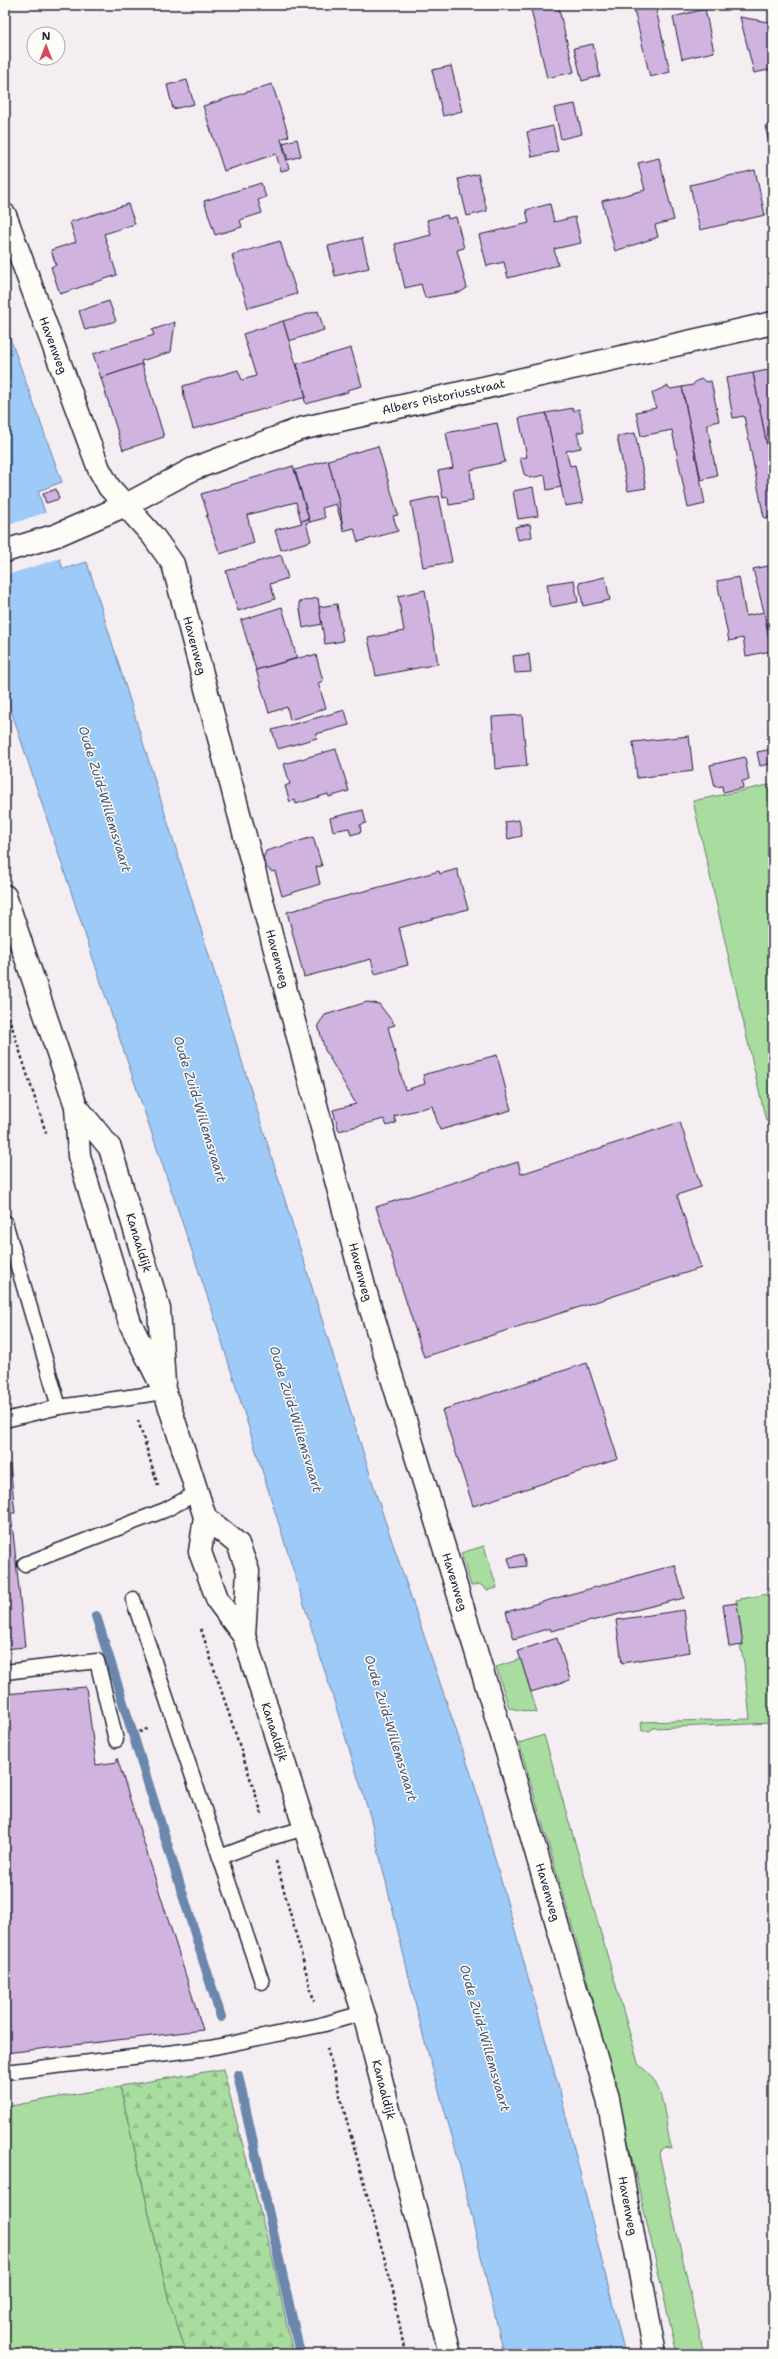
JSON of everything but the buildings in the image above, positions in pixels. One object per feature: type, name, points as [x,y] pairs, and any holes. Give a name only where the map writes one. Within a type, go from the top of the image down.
[{"type":"street","name":"Havenweg","points":[[5,215],[100,469],[109,487],[153,536],[173,564],[365,1290],[507,1752],[608,2099],[655,2354]]},
{"type":"street","name":"Albers Pistoriusstraat","points":[[5,551],[57,535],[126,505],[193,469],[300,429],[773,323]]},
{"type":"street","name":"Kanaaldijk","points":[[5,896],[76,1106],[79,1156],[130,1323],[165,1392],[205,1517],[200,1552],[218,1601],[244,1636],[363,2013],[423,2240],[450,2354]]},
{"type":"street","name":"Kanaaldijk","points":[[76,1106],[110,1148],[159,1309],[165,1392]]},
{"type":"street","name":"Kanaaldijk","points":[[205,1517],[238,1544],[248,1571],[244,1636]]},
{"type":"lane","points":[[5,1222],[59,1406]]},
{"type":"lane","points":[[5,1420],[59,1406],[165,1392]]},
{"type":"lane","points":[[25,1564],[165,1510],[197,1493]]},
{"type":"lane","points":[[133,1599],[262,1982]]},
{"type":"lane","points":[[5,1672],[97,1662],[116,1740]]},
{"type":"lane","points":[[220,1857],[270,1838],[305,1828]]},
{"type":"lane","points":[[5,2072],[210,2048],[321,2025],[363,2013]]},
{"type":"path","points":[[116,1740],[174,1719]]},
{"type":"path","points":[[382,2248],[405,2354]]},
{"type":"green space","points":[[773,784],[773,1120],[766,1121],[693,801]]},
{"type":"green space","points":[[484,1546],[497,1588],[488,1590],[479,1584],[471,1586],[461,1553]]},
{"type":"green space","points":[[773,1593],[773,1723],[653,1728],[650,1731],[642,1731],[641,1722],[750,1719],[744,1663],[740,1645],[743,1644],[736,1600]]},
{"type":"green space","points":[[521,1659],[537,1713],[509,1708],[496,1667]]},
{"type":"green space","points":[[544,1735],[639,2066],[648,2073],[655,2082],[663,2103],[672,2149],[665,2147],[661,2149],[659,2154],[704,2354],[677,2354],[620,2106],[579,1950],[519,1743]]},
{"type":"green space","points":[[223,2069],[275,2269],[293,2354],[187,2354],[169,2301],[120,2086]]},
{"type":"green space","points":[[120,2086],[169,2301],[187,2354],[5,2354],[5,2107]]},
{"type":"water","name":"Oude Zuid-Willemsvaart","points":[[5,324],[62,482],[38,491],[63,569],[87,562],[378,1500],[473,1780],[560,2092],[625,2354],[504,2354],[456,2150],[424,2039],[370,1816],[213,1313],[118,1034],[5,692]]},
{"type":"pier","points":[[50,511],[64,557],[7,575],[8,580],[5,580],[5,526]]},
{"type":"waterway","points":[[96,1616],[221,2017]]},
{"type":"waterway","points":[[238,2075],[300,2354]]}]
